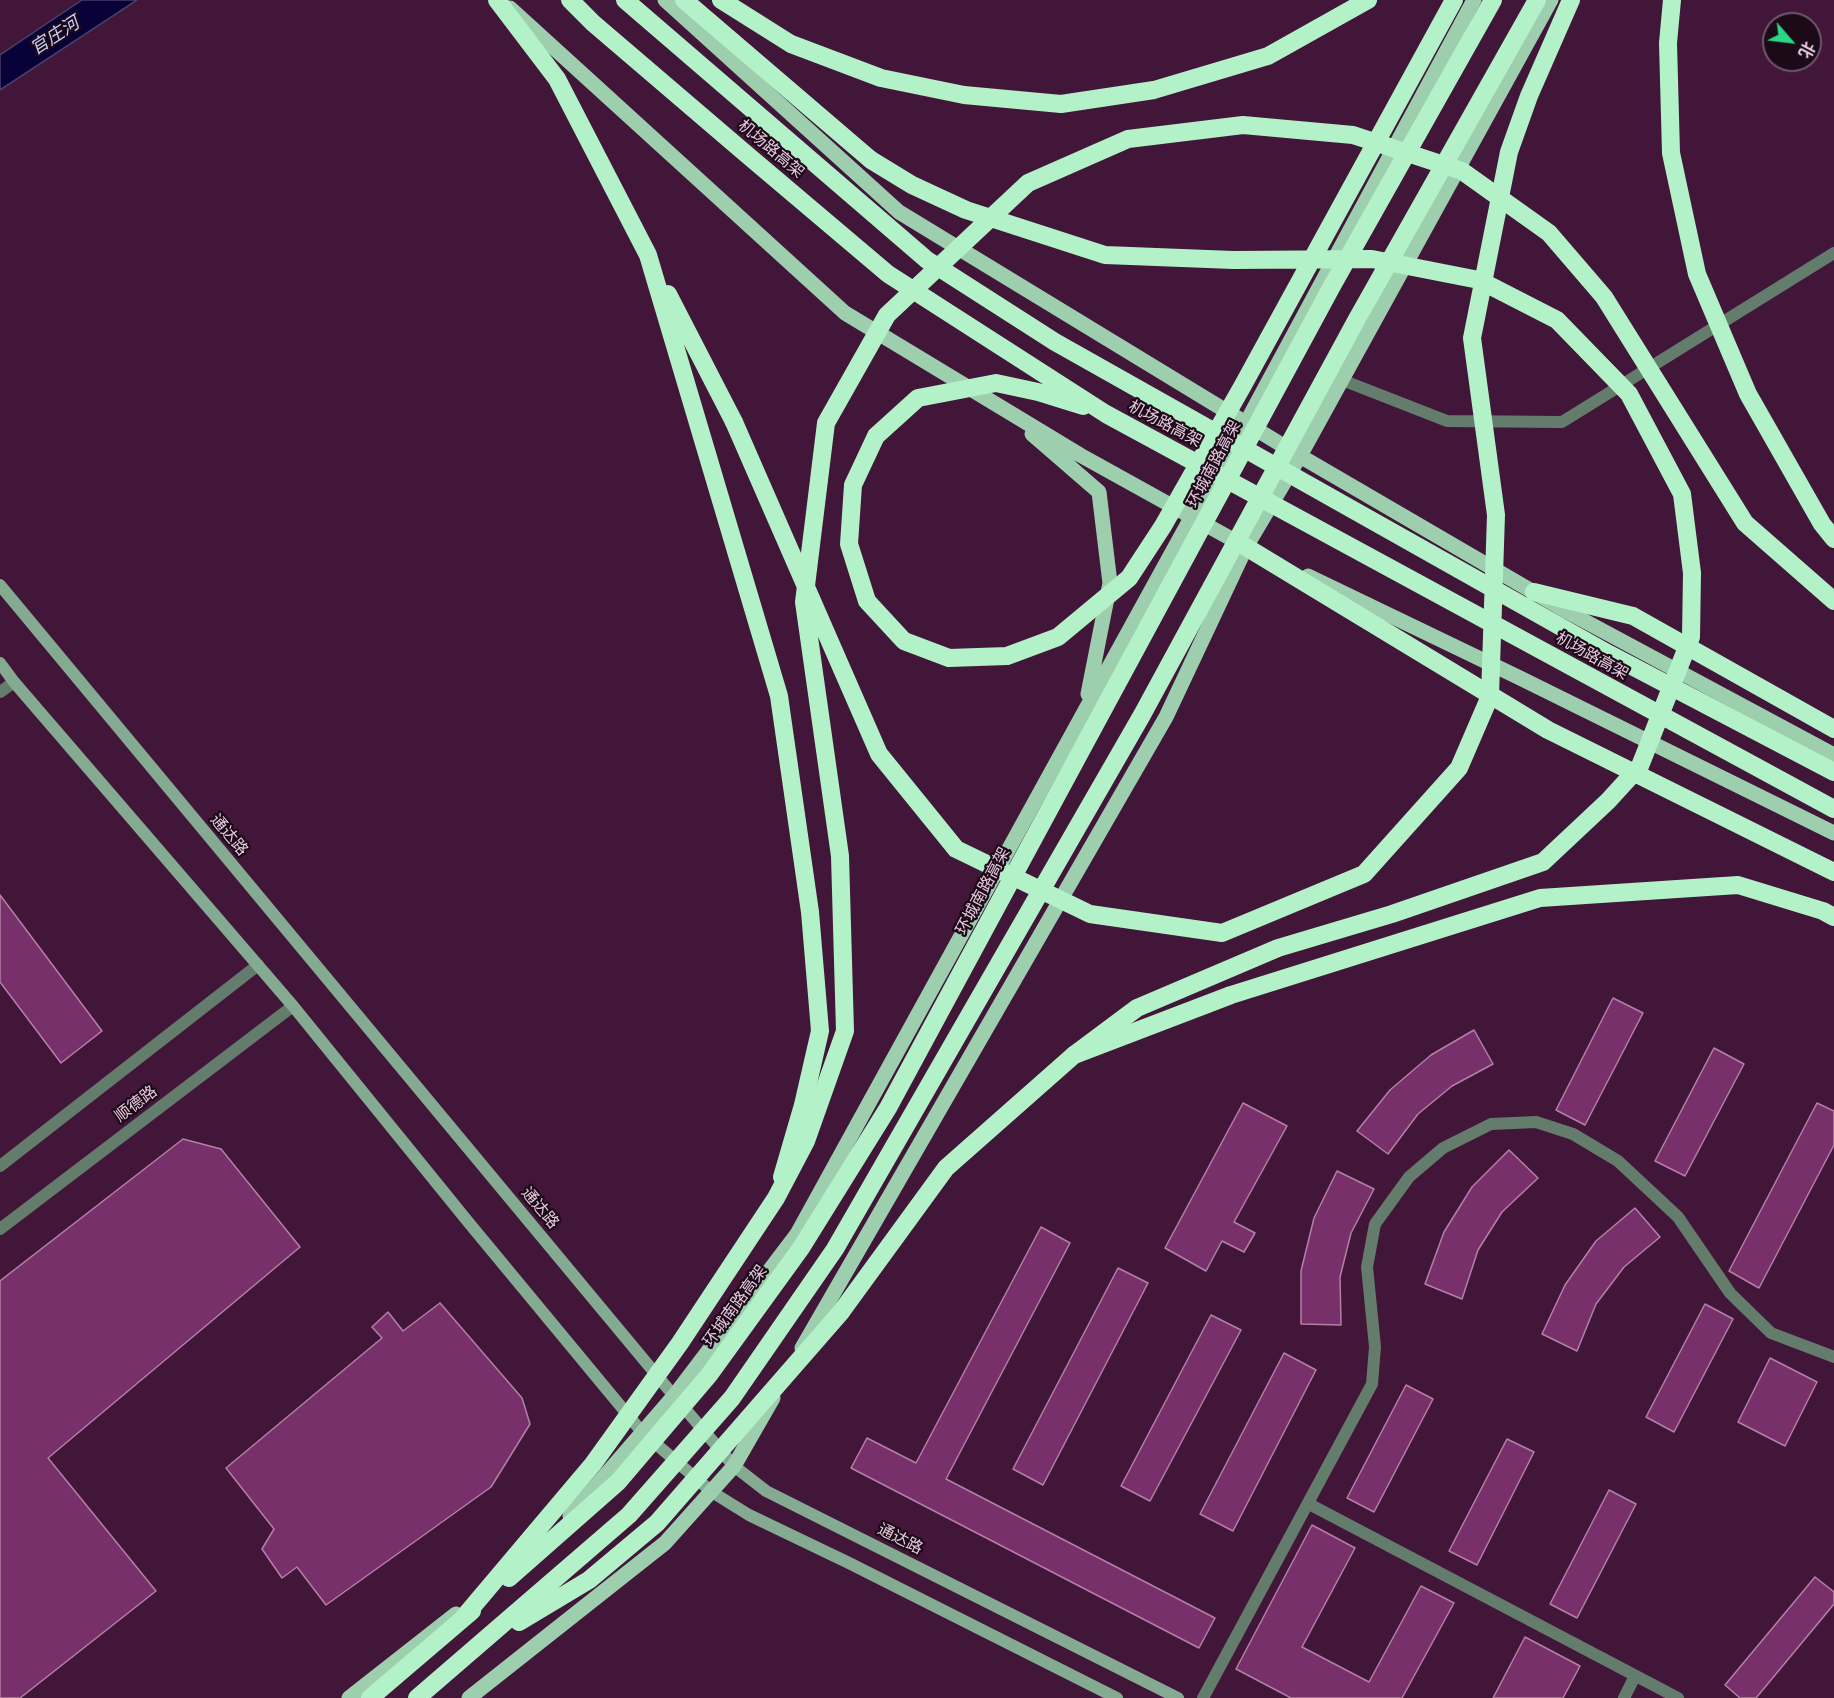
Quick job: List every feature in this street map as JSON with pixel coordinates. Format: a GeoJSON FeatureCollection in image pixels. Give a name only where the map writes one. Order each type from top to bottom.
{"type":"FeatureCollection","features":[{"type":"Feature","properties":{"kind":"highway"},"geometry":{"type":"LineString","coordinates":[[499,0],[557,79],[734,422],[879,754],[956,849],[1090,914],[1222,933],[1364,874],[1459,768],[1490,696],[1496,515],[1472,338],[1509,152],[1529,96],[1572,0]]}},
{"type":"Feature","properties":{"kind":"highway","name":"机场路高架"},"geometry":{"type":"LineString","coordinates":[[570,0],[736,146],[888,274],[1106,414],[1834,809]]}},
{"type":"Feature","properties":{"kind":"highway","name":"机场路高架"},"geometry":{"type":"LineString","coordinates":[[625,0],[927,260],[1055,342],[1609,654],[1834,772]]}},
{"type":"Feature","properties":{"kind":"highway"},"geometry":{"type":"LineString","coordinates":[[479,1647],[589,1580],[657,1523],[841,1312],[946,1168],[1074,1055],[1137,1008],[1278,948],[1392,914],[1543,862],[1608,801],[1640,766],[1691,637],[1692,573],[1682,494],[1629,394],[1557,320],[1479,280],[1372,259],[1233,260],[1105,255],[966,210],[912,185],[871,160],[684,0]]}},
{"type":"Feature","properties":{"kind":"highway"},"geometry":{"type":"LineString","coordinates":[[720,0],[791,44],[881,78],[964,95],[1060,104],[1154,90],[1268,56],[1368,0]]}},
{"type":"Feature","properties":{"kind":"highway"},"geometry":{"type":"LineString","coordinates":[[1106,414],[1038,392],[996,383],[918,398],[876,436],[853,485],[849,544],[867,601],[904,641],[949,658],[1007,656],[1058,637],[1129,578],[1163,526],[1242,387],[1454,0]]}},
{"type":"Feature","properties":{"kind":"highway","name":"环城南路高架"},"geometry":{"type":"LineString","coordinates":[[370,1698],[618,1482],[709,1375],[801,1248],[888,1108],[1332,286],[1493,0]]}},
{"type":"Feature","properties":{"kind":"highway"},"geometry":{"type":"LineString","coordinates":[[417,1698],[479,1647],[629,1515],[732,1398],[835,1249],[1142,715],[1357,319],[1537,0]]}},
{"type":"Feature","properties":{"kind":"highway"},"geometry":{"type":"LineString","coordinates":[[1672,0],[1668,43],[1671,153],[1697,274],[1748,394],[1822,524],[1834,539]]}},
{"type":"Feature","properties":{"kind":"highway"},"geometry":{"type":"LineString","coordinates":[[464,1618],[593,1464],[680,1343],[776,1198],[806,1141],[845,1031],[840,856],[804,602],[826,423],[887,315],[1028,183],[1128,139],[1243,125],[1353,135],[1462,171],[1549,233],[1604,297],[1744,523],[1834,601]]}},
{"type":"Feature","properties":{"kind":"highway"},"geometry":{"type":"LineString","coordinates":[[648,255],[779,696],[810,912],[820,1031],[803,1105],[776,1198]]}},
{"type":"Feature","properties":{"kind":"highway"},"geometry":{"type":"LineString","coordinates":[[1246,547],[1548,730],[1834,872]]}},
{"type":"Feature","properties":{"kind":"highway"},"geometry":{"type":"LineString","coordinates":[[1534,592],[1633,616],[1834,729]]}},
{"type":"Feature","properties":{"kind":"highway"},"geometry":{"type":"LineString","coordinates":[[1074,1055],[1231,994],[1540,898],[1738,885],[1823,911],[1834,917]]}},
{"type":"Feature","properties":{"kind":"main road"},"geometry":{"type":"LineString","coordinates":[[499,0],[845,313],[1080,455],[1246,547],[1520,678],[1834,833]]}},
{"type":"Feature","properties":{"kind":"main road"},"geometry":{"type":"LineString","coordinates":[[665,0],[899,212],[1300,456],[1534,592],[1834,755]]}},
{"type":"Feature","properties":{"kind":"main road"},"geometry":{"type":"LineString","coordinates":[[349,1698],[546,1544],[674,1396],[797,1234],[1191,516],[1246,423],[1474,0]]}},
{"type":"Feature","properties":{"kind":"main road"},"geometry":{"type":"LineString","coordinates":[[469,1698],[665,1543],[734,1466],[1166,717],[1246,547],[1300,456],[1551,0]]}},
{"type":"Feature","properties":{"kind":"main road"},"geometry":{"type":"LineString","coordinates":[[997,405],[1099,492],[1110,583],[1085,710]]}},
{"type":"Feature","properties":{"kind":"street"},"geometry":{"type":"LineString","coordinates":[[1342,380],[1448,421],[1562,422],[1834,253]]}},
{"type":"Feature","properties":{"kind":"street","name":"通达路"},"geometry":{"type":"LineString","coordinates":[[0,585],[734,1466],[766,1491],[1178,1698]]}},
{"type":"Feature","properties":{"kind":"street"},"geometry":{"type":"LineString","coordinates":[[0,663],[293,1006],[642,1432],[712,1492],[749,1515],[1117,1698]]}},
{"type":"Feature","properties":{"kind":"street"},"geometry":{"type":"LineString","coordinates":[[0,692],[14,682]]}},
{"type":"Feature","properties":{"kind":"street","name":"顺德路"},"geometry":{"type":"LineString","coordinates":[[0,1166],[258,965]]}},
{"type":"Feature","properties":{"kind":"street","name":"顺德路"},"geometry":{"type":"LineString","coordinates":[[0,1229],[293,1006]]}},
{"type":"Feature","properties":{"kind":"street"},"geometry":{"type":"LineString","coordinates":[[1203,1698],[1372,1384],[1375,1347],[1367,1268],[1375,1224],[1409,1177],[1443,1148],[1491,1124],[1536,1122],[1573,1134],[1618,1161],[1678,1217],[1730,1293],[1771,1333],[1834,1357]]}},
{"type":"Feature","properties":{"kind":"street"},"geometry":{"type":"LineString","coordinates":[[1309,1504],[1678,1698]]}},
{"type":"Feature","properties":{"kind":"street"},"geometry":{"type":"LineString","coordinates":[[1624,1698],[1635,1676]]}},
{"type":"Feature","properties":{"kind":"water","name":"官庄河"},"geometry":{"type":"Polygon","coordinates":[[[82,0],[137,0],[0,90],[0,55],[82,0]]]}},
{"type":"Feature","properties":{"kind":"building"},"geometry":{"type":"Polygon","coordinates":[[[0,895],[102,1031],[61,1063],[0,982],[0,895]]]}},
{"type":"Feature","properties":{"kind":"building"},"geometry":{"type":"Polygon","coordinates":[[[1613,998],[1643,1013],[1585,1125],[1556,1110],[1613,998]]]}},
{"type":"Feature","properties":{"kind":"building"},"geometry":{"type":"Polygon","coordinates":[[[1474,1030],[1493,1064],[1452,1086],[1418,1114],[1388,1154],[1357,1131],[1390,1090],[1431,1055],[1474,1030]]]}},
{"type":"Feature","properties":{"kind":"building"},"geometry":{"type":"Polygon","coordinates":[[[1714,1048],[1744,1064],[1685,1176],[1655,1161],[1714,1048]]]}},
{"type":"Feature","properties":{"kind":"building"},"geometry":{"type":"Polygon","coordinates":[[[1243,1103],[1287,1126],[1234,1222],[1255,1233],[1244,1252],[1222,1241],[1206,1271],[1165,1248],[1243,1103]]]}},
{"type":"Feature","properties":{"kind":"building"},"geometry":{"type":"Polygon","coordinates":[[[1817,1103],[1834,1111],[1834,1145],[1759,1288],[1729,1271],[1817,1103]]]}},
{"type":"Feature","properties":{"kind":"building"},"geometry":{"type":"Polygon","coordinates":[[[183,1139],[221,1149],[300,1247],[48,1458],[156,1591],[20,1698],[0,1698],[0,1281],[183,1139]]]}},
{"type":"Feature","properties":{"kind":"building"},"geometry":{"type":"Polygon","coordinates":[[[1509,1150],[1538,1178],[1502,1212],[1478,1250],[1462,1299],[1425,1284],[1444,1232],[1472,1187],[1509,1150]]]}},
{"type":"Feature","properties":{"kind":"building"},"geometry":{"type":"Polygon","coordinates":[[[1337,1171],[1374,1189],[1351,1233],[1340,1277],[1341,1325],[1301,1324],[1301,1271],[1314,1218],[1337,1171]]]}},
{"type":"Feature","properties":{"kind":"building"},"geometry":{"type":"Polygon","coordinates":[[[1635,1208],[1660,1237],[1624,1267],[1596,1304],[1577,1351],[1542,1334],[1565,1285],[1596,1241],[1635,1208]]]}},
{"type":"Feature","properties":{"kind":"building"},"geometry":{"type":"Polygon","coordinates":[[[1041,1227],[1070,1243],[946,1479],[1215,1618],[1199,1648],[851,1468],[867,1438],[916,1463],[1041,1227]]]}},
{"type":"Feature","properties":{"kind":"building"},"geometry":{"type":"Polygon","coordinates":[[[1118,1268],[1148,1283],[1043,1485],[1013,1469],[1118,1268]]]}},
{"type":"Feature","properties":{"kind":"building"},"geometry":{"type":"Polygon","coordinates":[[[440,1303],[522,1398],[530,1424],[491,1487],[326,1605],[297,1567],[282,1578],[262,1549],[274,1529],[226,1468],[382,1338],[372,1327],[388,1312],[403,1331],[440,1303]]]}},
{"type":"Feature","properties":{"kind":"building"},"geometry":{"type":"Polygon","coordinates":[[[1705,1304],[1733,1319],[1674,1432],[1646,1417],[1705,1304]]]}},
{"type":"Feature","properties":{"kind":"building"},"geometry":{"type":"Polygon","coordinates":[[[1211,1315],[1241,1330],[1150,1501],[1121,1486],[1211,1315]]]}},
{"type":"Feature","properties":{"kind":"building"},"geometry":{"type":"Polygon","coordinates":[[[1284,1353],[1316,1370],[1233,1531],[1200,1514],[1284,1353]]]}},
{"type":"Feature","properties":{"kind":"building"},"geometry":{"type":"Polygon","coordinates":[[[1770,1358],[1817,1382],[1785,1446],[1738,1422],[1770,1358]]]}},
{"type":"Feature","properties":{"kind":"building"},"geometry":{"type":"Polygon","coordinates":[[[1406,1385],[1433,1399],[1374,1512],[1347,1498],[1406,1385]]]}},
{"type":"Feature","properties":{"kind":"building"},"geometry":{"type":"Polygon","coordinates":[[[1507,1439],[1534,1452],[1477,1565],[1449,1551],[1507,1439]]]}},
{"type":"Feature","properties":{"kind":"building"},"geometry":{"type":"Polygon","coordinates":[[[1609,1490],[1636,1504],[1577,1618],[1550,1604],[1609,1490]]]}},
{"type":"Feature","properties":{"kind":"building"},"geometry":{"type":"Polygon","coordinates":[[[1312,1525],[1355,1548],[1302,1647],[1369,1682],[1421,1586],[1454,1603],[1402,1698],[1291,1698],[1236,1669],[1312,1525]]]}},
{"type":"Feature","properties":{"kind":"building"},"geometry":{"type":"Polygon","coordinates":[[[1815,1577],[1834,1592],[1834,1604],[1756,1698],[1740,1698],[1725,1685],[1815,1577]]]}},
{"type":"Feature","properties":{"kind":"building"},"geometry":{"type":"Polygon","coordinates":[[[1525,1637],[1580,1666],[1563,1698],[1493,1698],[1525,1637]]]}}]}
